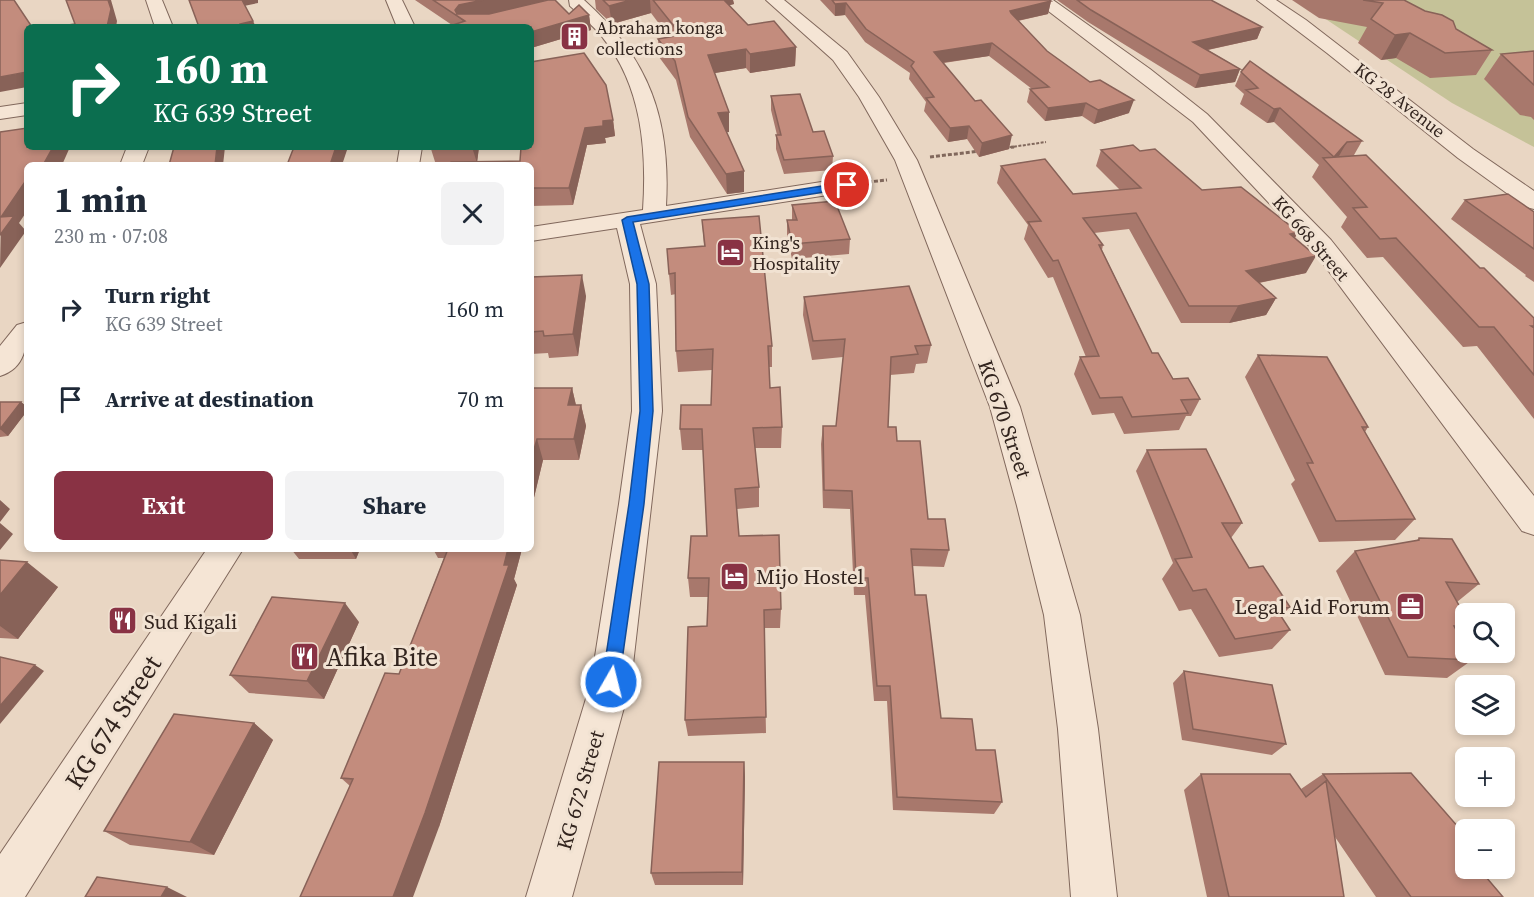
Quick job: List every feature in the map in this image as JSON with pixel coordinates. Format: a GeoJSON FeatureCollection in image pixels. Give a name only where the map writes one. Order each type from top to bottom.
{"type":"FeatureCollection","features":[{"type":"Feature","properties":{"kind":"street"},"geometry":{"type":"LineString","coordinates":[[154,0],[163,24]]}},
{"type":"Feature","properties":{"kind":"street"},"geometry":{"type":"LineString","coordinates":[[394,0],[405,24]]}},
{"type":"Feature","properties":{"kind":"street","name":"KG 670 Street"},"geometry":{"type":"LineString","coordinates":[[774,0],[840,56],[870,97],[909,168],[1005,407],[1034,506],[1062,615],[1078,729],[1094,897]]}},
{"type":"Feature","properties":{"kind":"street","name":"KG 668 Street"},"geometry":{"type":"LineString","coordinates":[[1042,0],[1143,73],[1200,118],[1322,245],[1534,521]]}},
{"type":"Feature","properties":{"kind":"street","name":"KG 28 Avenue"},"geometry":{"type":"LineString","coordinates":[[1265,0],[1379,84],[1503,181],[1534,202]]}},
{"type":"Feature","properties":{"kind":"street","name":"KG 672 Street"},"geometry":{"type":"LineString","coordinates":[[549,897],[611,682],[647,411],[640,218],[657,182],[655,149],[645,98],[613,38],[574,2]]}},
{"type":"Feature","properties":{"kind":"street"},"geometry":{"type":"LineString","coordinates":[[0,114],[24,110]]}},
{"type":"Feature","properties":{"kind":"street"},"geometry":{"type":"LineString","coordinates":[[534,234],[847,185]]}},
{"type":"Feature","properties":{"kind":"street"},"geometry":{"type":"LineString","coordinates":[[0,366],[24,335]]}},
{"type":"Feature","properties":{"kind":"street","name":"KG 674 Street"},"geometry":{"type":"LineString","coordinates":[[0,894],[224,552]]}},
{"type":"Feature","properties":{"kind":"path"},"geometry":{"type":"LineString","coordinates":[[1001,148],[1046,142]]}},
{"type":"Feature","properties":{"kind":"path"},"geometry":{"type":"LineString","coordinates":[[847,185],[990,150]]}},
{"type":"Feature","properties":{"kind":"shaded area"},"geometry":{"type":"Polygon","coordinates":[[[1297,0],[1534,0],[1534,147],[1452,103],[1297,0]]]}},
{"type":"Feature","properties":{"kind":"building"},"geometry":{"type":"Polygon","coordinates":[[[0,0],[14,0],[30,24],[24,24],[24,73],[0,77],[0,0]]]}},
{"type":"Feature","properties":{"kind":"building"},"geometry":{"type":"Polygon","coordinates":[[[66,0],[108,0],[111,9],[108,24],[75,24],[66,0]]]}},
{"type":"Feature","properties":{"kind":"building"},"geometry":{"type":"Polygon","coordinates":[[[189,0],[242,0],[253,21],[240,24],[198,24],[189,0]]]}},
{"type":"Feature","properties":{"kind":"building"},"geometry":{"type":"Polygon","coordinates":[[[433,0],[483,0],[459,5],[455,10],[457,14],[489,14],[555,0],[569,14],[579,5],[589,15],[534,31],[534,24],[456,24],[465,21],[433,0]]]}},
{"type":"Feature","properties":{"kind":"building"},"geometry":{"type":"Polygon","coordinates":[[[603,0],[631,0],[609,6],[603,0]]]}},
{"type":"Feature","properties":{"kind":"building"},"geometry":{"type":"Polygon","coordinates":[[[653,0],[724,0],[748,25],[774,21],[796,47],[750,54],[746,49],[708,55],[729,112],[718,113],[744,171],[726,174],[688,117],[675,61],[658,39],[681,35],[653,0]]]}},
{"type":"Feature","properties":{"kind":"building"},"geometry":{"type":"Polygon","coordinates":[[[832,0],[1049,0],[1051,1],[1010,11],[1047,51],[1090,82],[1100,80],[1134,100],[1098,110],[1086,103],[1048,108],[1030,89],[1049,87],[992,43],[934,52],[975,101],[981,100],[1012,135],[982,143],[969,126],[950,128],[926,98],[934,97],[911,66],[914,62],[866,29],[846,3],[835,4],[832,0]]]}},
{"type":"Feature","properties":{"kind":"building"},"geometry":{"type":"Polygon","coordinates":[[[1077,0],[1211,0],[1262,27],[1193,42],[1240,69],[1200,75],[1077,0]]]}},
{"type":"Feature","properties":{"kind":"building"},"geometry":{"type":"Polygon","coordinates":[[[1363,0],[1404,0],[1425,11],[1442,15],[1453,21],[1456,29],[1492,50],[1445,53],[1410,33],[1395,35],[1371,19],[1383,3],[1363,0]]]}},
{"type":"Feature","properties":{"kind":"building"},"geometry":{"type":"Polygon","coordinates":[[[1534,51],[1534,85],[1501,54],[1534,51]]]}},
{"type":"Feature","properties":{"kind":"building"},"geometry":{"type":"Polygon","coordinates":[[[584,53],[606,85],[613,120],[603,121],[603,126],[585,128],[569,188],[534,188],[534,162],[451,162],[520,161],[521,150],[534,150],[534,61],[584,53]]]}},
{"type":"Feature","properties":{"kind":"building"},"geometry":{"type":"Polygon","coordinates":[[[1250,61],[1362,141],[1347,142],[1334,157],[1280,108],[1274,109],[1246,90],[1258,88],[1241,72],[1250,61]]]}},
{"type":"Feature","properties":{"kind":"building"},"geometry":{"type":"Polygon","coordinates":[[[800,94],[813,132],[824,131],[833,156],[784,160],[776,135],[781,135],[771,96],[800,94]]]}},
{"type":"Feature","properties":{"kind":"building"},"geometry":{"type":"Polygon","coordinates":[[[24,128],[24,150],[51,150],[45,162],[24,162],[24,183],[1,217],[14,216],[0,235],[0,132],[24,128]]]}},
{"type":"Feature","properties":{"kind":"building"},"geometry":{"type":"Polygon","coordinates":[[[1133,145],[1140,151],[1155,149],[1202,190],[1241,187],[1298,232],[1290,234],[1316,256],[1246,271],[1276,298],[1238,306],[1189,306],[1136,213],[1083,218],[1103,245],[1099,245],[1152,353],[1158,353],[1173,379],[1188,378],[1200,399],[1181,400],[1188,413],[1132,417],[1122,397],[1100,398],[1080,357],[1099,356],[1058,260],[1053,261],[1028,222],[1041,221],[1001,166],[1045,159],[1073,194],[1141,188],[1101,150],[1133,145]]]}},
{"type":"Feature","properties":{"kind":"building"},"geometry":{"type":"Polygon","coordinates":[[[173,150],[217,150],[215,162],[170,162],[173,150]]]}},
{"type":"Feature","properties":{"kind":"building"},"geometry":{"type":"Polygon","coordinates":[[[293,150],[335,150],[331,162],[288,162],[293,150]]]}},
{"type":"Feature","properties":{"kind":"building"},"geometry":{"type":"Polygon","coordinates":[[[1366,155],[1534,318],[1534,326],[1531,326],[1534,328],[1534,375],[1494,327],[1479,327],[1396,238],[1380,239],[1353,208],[1367,207],[1323,158],[1366,155]]]}},
{"type":"Feature","properties":{"kind":"building"},"geometry":{"type":"Polygon","coordinates":[[[1508,194],[1534,212],[1534,249],[1465,200],[1508,194]]]}},
{"type":"Feature","properties":{"kind":"building"},"geometry":{"type":"Polygon","coordinates":[[[835,201],[850,239],[792,244],[787,220],[797,220],[792,205],[835,201]]]}},
{"type":"Feature","properties":{"kind":"building"},"geometry":{"type":"Polygon","coordinates":[[[759,216],[772,346],[768,346],[770,388],[780,387],[782,427],[753,428],[759,487],[735,489],[739,536],[779,535],[781,609],[764,610],[766,717],[685,720],[688,627],[707,626],[709,578],[688,578],[691,536],[707,536],[702,429],[680,429],[681,405],[711,405],[713,349],[676,351],[675,273],[669,274],[667,249],[705,246],[702,220],[759,216]]]}},
{"type":"Feature","properties":{"kind":"building"},"geometry":{"type":"Polygon","coordinates":[[[582,275],[573,334],[544,336],[543,331],[534,332],[534,277],[582,275]]]}},
{"type":"Feature","properties":{"kind":"building"},"geometry":{"type":"Polygon","coordinates":[[[909,286],[931,345],[915,346],[918,354],[891,357],[888,427],[896,427],[897,441],[920,441],[928,519],[945,519],[949,550],[911,549],[915,595],[926,595],[941,718],[972,719],[976,750],[995,750],[1002,802],[897,797],[890,686],[877,686],[868,578],[856,578],[852,491],[824,490],[823,426],[836,426],[845,339],[813,341],[804,297],[909,286]]]}},
{"type":"Feature","properties":{"kind":"building"},"geometry":{"type":"Polygon","coordinates":[[[1258,355],[1327,357],[1368,427],[1362,427],[1415,519],[1336,521],[1307,463],[1313,463],[1258,355]]]}},
{"type":"Feature","properties":{"kind":"building"},"geometry":{"type":"Polygon","coordinates":[[[534,388],[572,388],[568,405],[581,405],[574,439],[537,439],[534,450],[534,388]]]}},
{"type":"Feature","properties":{"kind":"building"},"geometry":{"type":"Polygon","coordinates":[[[0,402],[21,402],[0,429],[0,402]]]}},
{"type":"Feature","properties":{"kind":"building"},"geometry":{"type":"Polygon","coordinates":[[[1206,449],[1242,523],[1222,523],[1249,568],[1263,566],[1290,607],[1277,610],[1290,630],[1235,639],[1206,589],[1193,591],[1175,559],[1192,557],[1147,450],[1206,449]]]}},
{"type":"Feature","properties":{"kind":"building"},"geometry":{"type":"Polygon","coordinates":[[[1419,538],[1452,539],[1479,584],[1446,582],[1458,603],[1455,603],[1455,659],[1408,657],[1355,551],[1419,540],[1419,538]]]}},
{"type":"Feature","properties":{"kind":"building"},"geometry":{"type":"Polygon","coordinates":[[[447,552],[507,552],[504,565],[509,565],[425,813],[393,897],[300,897],[353,779],[341,778],[385,673],[399,674],[447,552]]]}},
{"type":"Feature","properties":{"kind":"building"},"geometry":{"type":"Polygon","coordinates":[[[0,560],[27,562],[0,595],[0,560]]]}},
{"type":"Feature","properties":{"kind":"building"},"geometry":{"type":"Polygon","coordinates":[[[272,597],[345,603],[307,681],[230,675],[272,597]]]}},
{"type":"Feature","properties":{"kind":"building"},"geometry":{"type":"Polygon","coordinates":[[[0,657],[35,665],[0,706],[0,657]]]}},
{"type":"Feature","properties":{"kind":"building"},"geometry":{"type":"Polygon","coordinates":[[[1184,671],[1272,685],[1286,744],[1193,729],[1184,671]]]}},
{"type":"Feature","properties":{"kind":"building"},"geometry":{"type":"Polygon","coordinates":[[[174,714],[254,723],[190,842],[104,831],[174,714]]]}},
{"type":"Feature","properties":{"kind":"building"},"geometry":{"type":"Polygon","coordinates":[[[659,762],[744,762],[742,872],[651,873],[659,762]]]}},
{"type":"Feature","properties":{"kind":"building"},"geometry":{"type":"Polygon","coordinates":[[[1411,773],[1455,823],[1455,879],[1488,879],[1503,897],[1411,897],[1323,774],[1411,773]]]}},
{"type":"Feature","properties":{"kind":"building"},"geometry":{"type":"Polygon","coordinates":[[[1201,774],[1290,774],[1306,797],[1326,781],[1344,897],[1229,897],[1201,774]]]}},
{"type":"Feature","properties":{"kind":"building"},"geometry":{"type":"Polygon","coordinates":[[[97,877],[167,887],[161,897],[85,897],[97,877]]]}},
{"type":"Feature","properties":{"kind":"place","name":"Abraham konga collections"},"geometry":{"type":"Point","coordinates":[575,37]}},
{"type":"Feature","properties":{"kind":"place","name":"King's Hospitality"},"geometry":{"type":"Point","coordinates":[731,252]}},
{"type":"Feature","properties":{"kind":"place","name":"Mijo Hostel"},"geometry":{"type":"Point","coordinates":[735,576]}},
{"type":"Feature","properties":{"kind":"place","name":"Legal Aid Forum"},"geometry":{"type":"Point","coordinates":[1411,606]}},
{"type":"Feature","properties":{"kind":"place","name":"Sud Kigali"},"geometry":{"type":"Point","coordinates":[123,621]}},
{"type":"Feature","properties":{"kind":"place","name":"Afika Bite"},"geometry":{"type":"Point","coordinates":[305,657]}},
{"type":"Feature","properties":{"kind":"route"},"geometry":{"type":"LineString","coordinates":[[611,682],[647,411],[643,284],[627,220],[847,185]]}}]}
